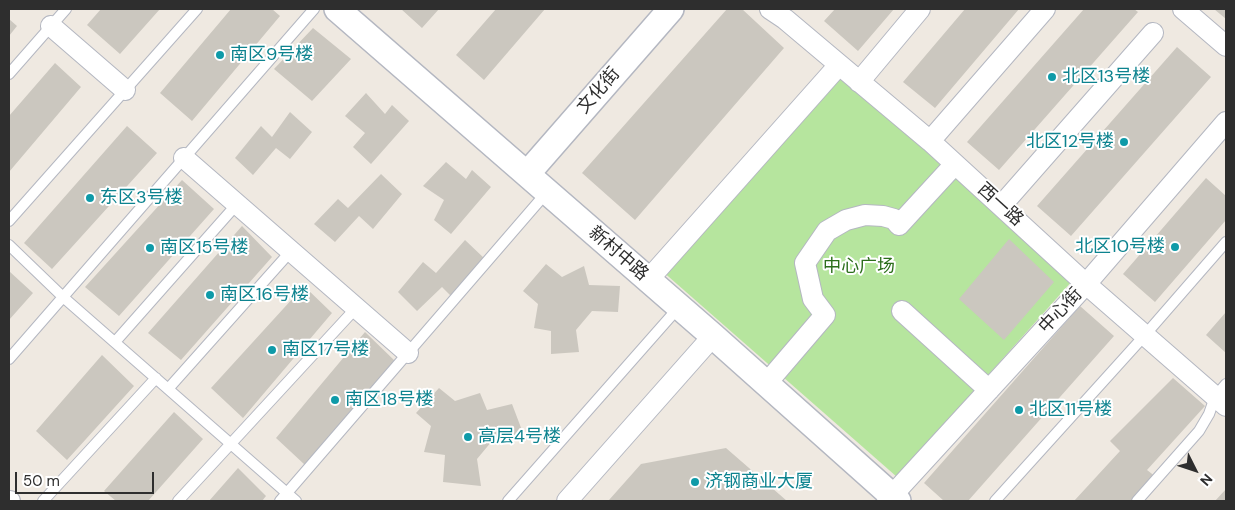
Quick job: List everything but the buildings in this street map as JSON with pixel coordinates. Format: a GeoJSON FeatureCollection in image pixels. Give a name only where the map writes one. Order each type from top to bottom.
{"type":"FeatureCollection","features":[{"type":"Feature","properties":{"kind":"street","name":"新村中路"},"geometry":{"type":"LineString","coordinates":[[337,9],[713,336],[892,499]]}},
{"type":"Feature","properties":{"kind":"street","name":"文化街"},"geometry":{"type":"LineString","coordinates":[[526,174],[671,9]]}},
{"type":"Feature","properties":{"kind":"street"},"geometry":{"type":"LineString","coordinates":[[859,82],[920,9]]}},
{"type":"Feature","properties":{"kind":"street"},"geometry":{"type":"LineString","coordinates":[[930,141],[1045,9]]}},
{"type":"Feature","properties":{"kind":"street"},"geometry":{"type":"LineString","coordinates":[[1183,9],[1226,46]]}},
{"type":"Feature","properties":{"kind":"street","name":"西一路"},"geometry":{"type":"LineString","coordinates":[[783,12],[839,65],[930,141],[1086,284],[1145,335],[1223,396]]}},
{"type":"Feature","properties":{"kind":"street"},"geometry":{"type":"LineString","coordinates":[[51,26],[125,90]]}},
{"type":"Feature","properties":{"kind":"street"},"geometry":{"type":"LineString","coordinates":[[1001,206],[1153,32]]}},
{"type":"Feature","properties":{"kind":"street"},"geometry":{"type":"LineString","coordinates":[[648,280],[839,65]]}},
{"type":"Feature","properties":{"kind":"street","name":"中心街"},"geometry":{"type":"LineString","coordinates":[[892,499],[1086,284],[1226,122]]}},
{"type":"Feature","properties":{"kind":"street"},"geometry":{"type":"LineString","coordinates":[[184,158],[408,353]]}},
{"type":"Feature","properties":{"kind":"street"},"geometry":{"type":"LineString","coordinates":[[766,384],[825,315],[813,299],[805,263],[827,231],[846,220],[865,215],[894,219],[899,225],[955,164]]}},
{"type":"Feature","properties":{"kind":"street"},"geometry":{"type":"LineString","coordinates":[[902,310],[989,390]]}},
{"type":"Feature","properties":{"kind":"street"},"geometry":{"type":"LineString","coordinates":[[567,501],[713,336]]}},
{"type":"Feature","properties":{"kind":"lane"},"geometry":{"type":"LineString","coordinates":[[9,74],[66,9]]}},
{"type":"Feature","properties":{"kind":"lane"},"geometry":{"type":"LineString","coordinates":[[9,222],[197,9]]}},
{"type":"Feature","properties":{"kind":"lane"},"geometry":{"type":"LineString","coordinates":[[9,359],[314,9]]}},
{"type":"Feature","properties":{"kind":"lane"},"geometry":{"type":"LineString","coordinates":[[284,497],[547,192]]}},
{"type":"Feature","properties":{"kind":"lane"},"geometry":{"type":"LineString","coordinates":[[115,342],[237,204]]}},
{"type":"Feature","properties":{"kind":"lane"},"geometry":{"type":"LineString","coordinates":[[995,501],[1226,242]]}},
{"type":"Feature","properties":{"kind":"lane"},"geometry":{"type":"LineString","coordinates":[[9,245],[63,297],[231,444],[284,497],[296,501]]}},
{"type":"Feature","properties":{"kind":"lane"},"geometry":{"type":"LineString","coordinates":[[168,389],[290,251]]}},
{"type":"Feature","properties":{"kind":"lane"},"geometry":{"type":"LineString","coordinates":[[508,501],[679,307]]}},
{"type":"Feature","properties":{"kind":"lane"},"geometry":{"type":"LineString","coordinates":[[178,501],[356,308]]}},
{"type":"Feature","properties":{"kind":"lane"},"geometry":{"type":"LineString","coordinates":[[44,501],[156,378]]}},
{"type":"Feature","properties":{"kind":"lane"},"geometry":{"type":"LineString","coordinates":[[1137,501],[1199,431],[1208,414],[1223,396]]}},
{"type":"Feature","properties":{"kind":"green space","name":"中心广场"},"geometry":{"type":"Polygon","coordinates":[[[837,69],[1073,280],[897,477],[661,270],[837,69]]]}},
{"type":"Feature","properties":{"kind":"place","name":"南区9号楼"},"geometry":{"type":"Point","coordinates":[220,55]}},
{"type":"Feature","properties":{"kind":"place","name":"北区13号楼"},"geometry":{"type":"Point","coordinates":[1052,77]}},
{"type":"Feature","properties":{"kind":"place","name":"北区12号楼"},"geometry":{"type":"Point","coordinates":[1124,142]}},
{"type":"Feature","properties":{"kind":"place","name":"东区3号楼"},"geometry":{"type":"Point","coordinates":[90,198]}},
{"type":"Feature","properties":{"kind":"place","name":"北区10号楼"},"geometry":{"type":"Point","coordinates":[1175,247]}},
{"type":"Feature","properties":{"kind":"place","name":"南区15号楼"},"geometry":{"type":"Point","coordinates":[150,248]}},
{"type":"Feature","properties":{"kind":"place","name":"南区16号楼"},"geometry":{"type":"Point","coordinates":[210,295]}},
{"type":"Feature","properties":{"kind":"place","name":"南区17号楼"},"geometry":{"type":"Point","coordinates":[272,350]}},
{"type":"Feature","properties":{"kind":"place","name":"南区18号楼"},"geometry":{"type":"Point","coordinates":[335,400]}},
{"type":"Feature","properties":{"kind":"place","name":"北区11号楼"},"geometry":{"type":"Point","coordinates":[1019,410]}},
{"type":"Feature","properties":{"kind":"place","name":"高层4号楼"},"geometry":{"type":"Point","coordinates":[468,437]}},
{"type":"Feature","properties":{"kind":"place","name":"济钢商业大厦"},"geometry":{"type":"Point","coordinates":[695,482]}}]}
